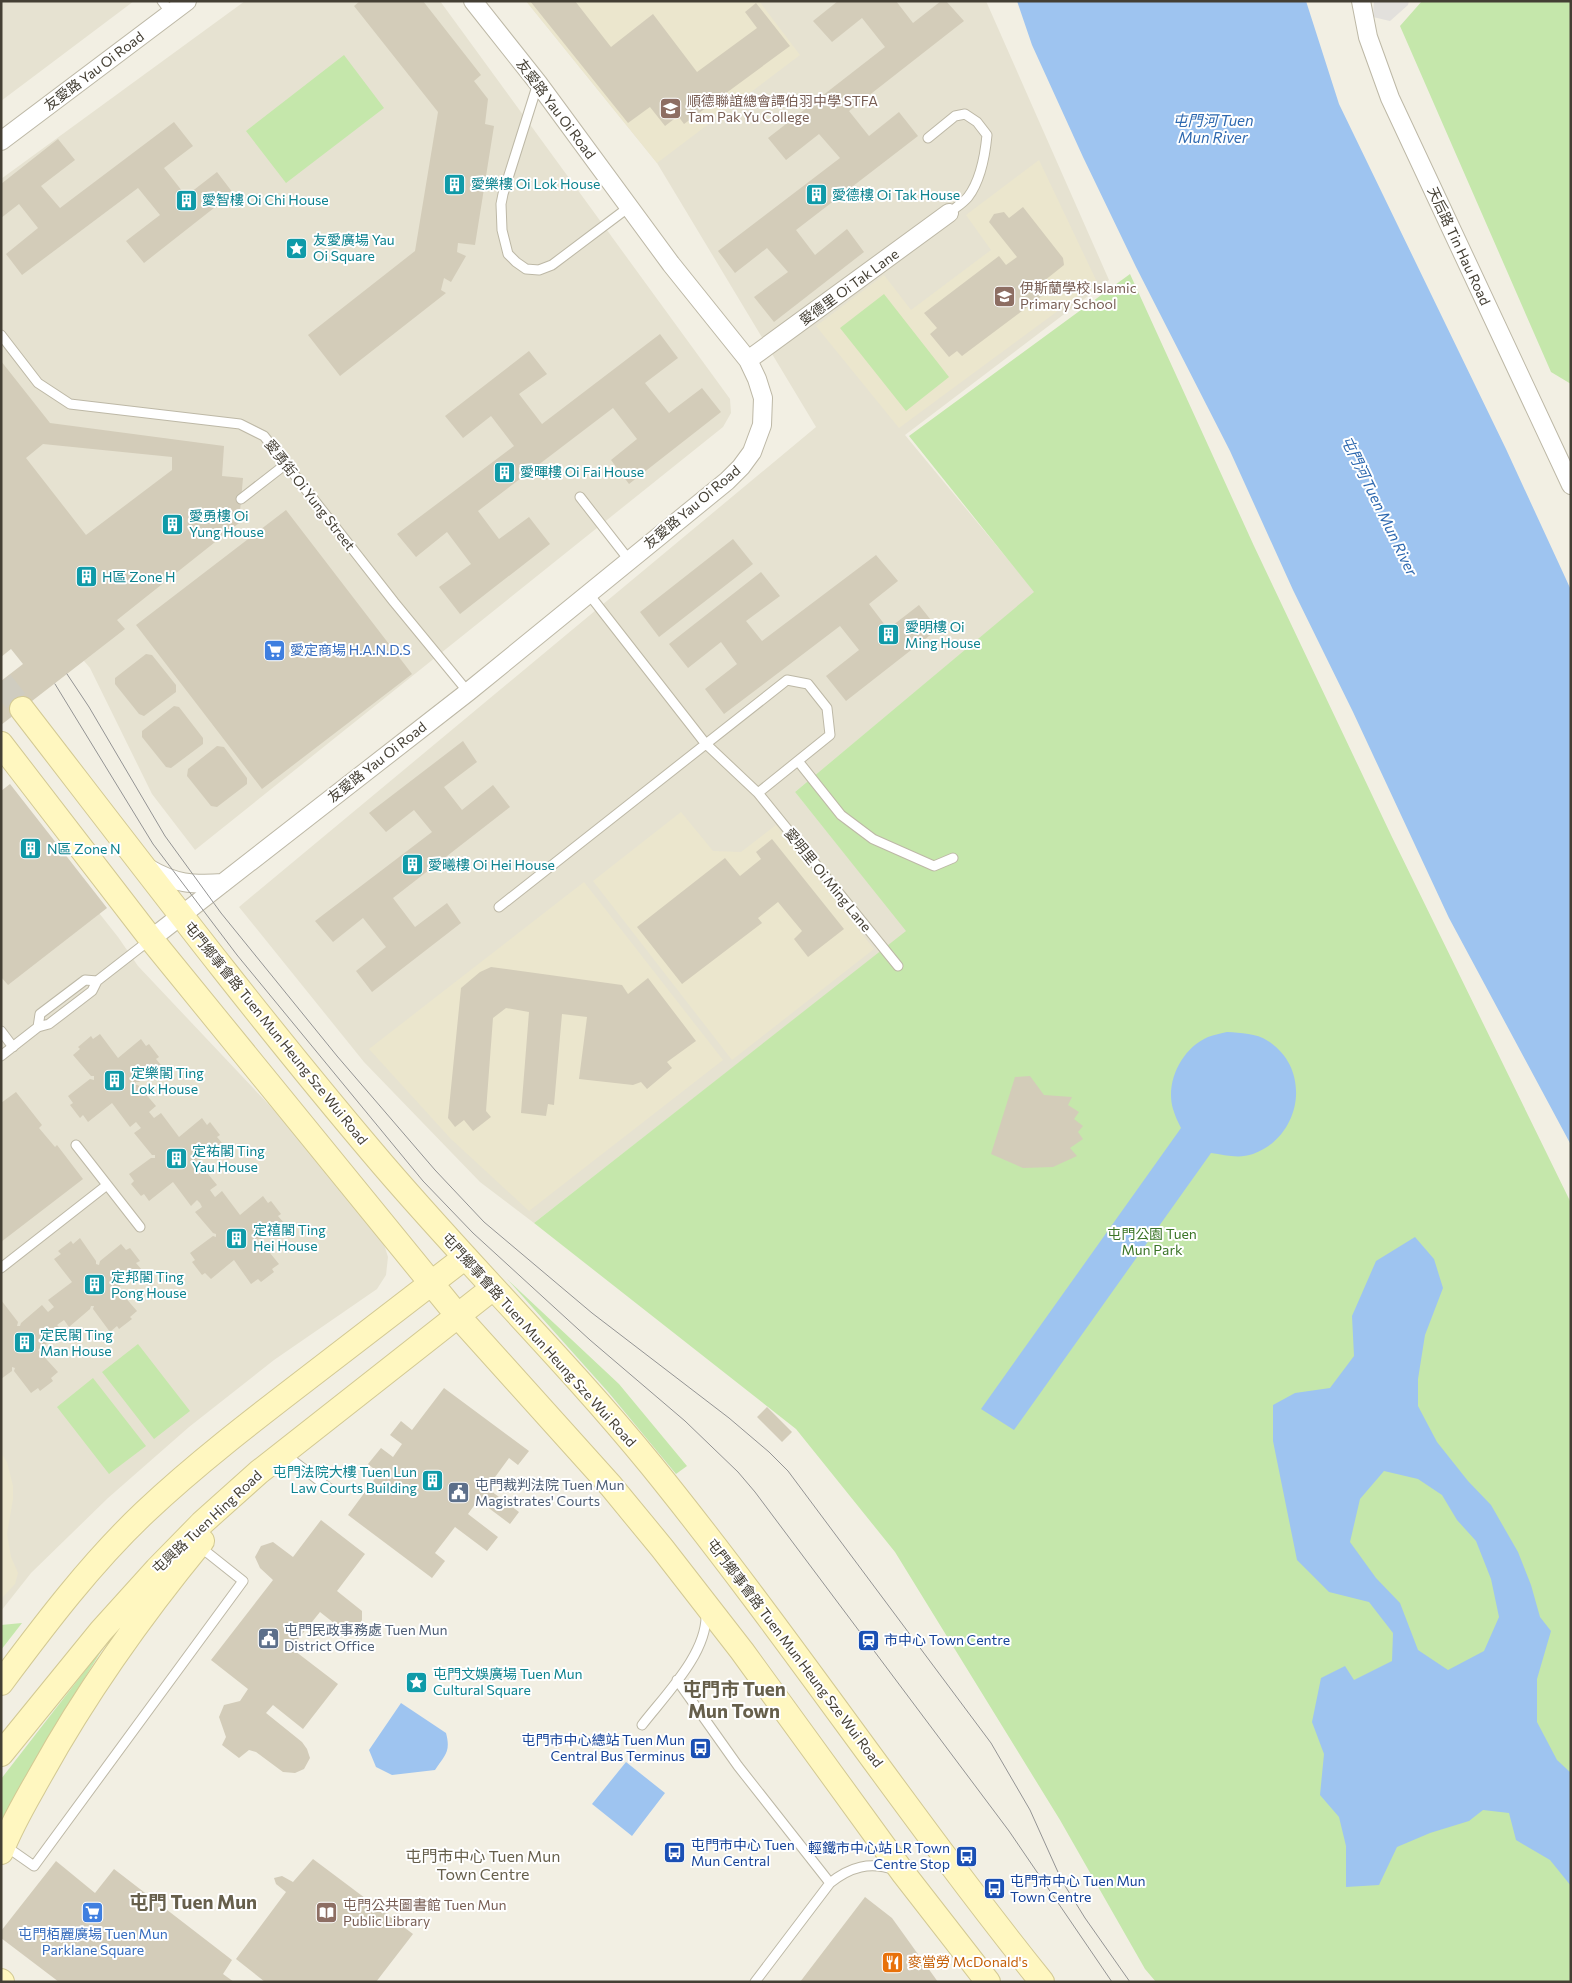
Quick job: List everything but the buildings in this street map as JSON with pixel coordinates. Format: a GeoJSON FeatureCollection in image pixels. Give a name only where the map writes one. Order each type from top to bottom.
{"type":"FeatureCollection","features":[{"type":"Feature","properties":{"kind":"main road","name":"屯門鄉事會路 Tuen Mun Heung Sze Wui Road"},"geometry":{"type":"LineString","coordinates":[[22,709],[181,915],[372,1152],[464,1258],[599,1402],[699,1526],[1042,1982]]}},
{"type":"Feature","properties":{"kind":"main road"},"geometry":{"type":"LineString","coordinates":[[1,744],[151,939],[458,1316],[611,1486],[705,1602],[860,1811],[904,1874],[988,1982]]}},
{"type":"Feature","properties":{"kind":"main road"},"geometry":{"type":"LineString","coordinates":[[1,1683],[106,1552],[185,1475],[235,1434],[464,1258]]}},
{"type":"Feature","properties":{"kind":"main road","name":"屯興路 Tuen Hing Road"},"geometry":{"type":"LineString","coordinates":[[1,1754],[65,1674],[157,1568],[202,1523],[283,1453],[493,1288]]}},
{"type":"Feature","properties":{"kind":"main road"},"geometry":{"type":"LineString","coordinates":[[2,1848],[33,1788],[80,1708],[140,1621],[198,1546],[260,1472]]}},
{"type":"Feature","properties":{"kind":"street","name":"友愛路 Yau Oi Road"},"geometry":{"type":"LineString","coordinates":[[1,141],[166,7],[187,1]]}},
{"type":"Feature","properties":{"kind":"street","name":"友愛路 Yau Oi Road"},"geometry":{"type":"LineString","coordinates":[[151,939],[468,692],[727,481],[752,452],[762,425],[763,398],[748,360],[629,207],[538,83],[473,1]]}},
{"type":"Feature","properties":{"kind":"street","name":"天后路 Tin Hau Road"},"geometry":{"type":"LineString","coordinates":[[1361,1],[1368,37],[1390,98],[1571,485]]}},
{"type":"Feature","properties":{"kind":"street","name":"愛德里 Oi Tak Lane"},"geometry":{"type":"LineString","coordinates":[[748,360],[949,213]]}},
{"type":"Feature","properties":{"kind":"street"},"geometry":{"type":"LineString","coordinates":[[143,865],[163,878],[183,884],[222,883]]}},
{"type":"Feature","properties":{"kind":"lane"},"geometry":{"type":"LineString","coordinates":[[538,83],[502,199],[502,230],[508,254],[526,269],[539,270],[552,265],[629,207]]}},
{"type":"Feature","properties":{"kind":"lane"},"geometry":{"type":"LineString","coordinates":[[928,138],[956,116],[965,114],[977,122],[987,135],[984,160],[977,178],[968,196],[949,213]]}},
{"type":"Feature","properties":{"kind":"lane","name":"愛勇街 Oi Yung Street"},"geometry":{"type":"LineString","coordinates":[[1,335],[38,383],[70,404],[240,424],[264,436],[394,602],[468,692]]}},
{"type":"Feature","properties":{"kind":"lane"},"geometry":{"type":"LineString","coordinates":[[241,499],[286,464]]}},
{"type":"Feature","properties":{"kind":"lane"},"geometry":{"type":"LineString","coordinates":[[580,498],[629,560]]}},
{"type":"Feature","properties":{"kind":"lane","name":"愛明里 Oi Ming Lane"},"geometry":{"type":"LineString","coordinates":[[588,593],[705,743],[758,793],[898,966]]}},
{"type":"Feature","properties":{"kind":"lane"},"geometry":{"type":"LineString","coordinates":[[499,907],[787,680],[808,684],[827,708],[830,735],[758,793]]}},
{"type":"Feature","properties":{"kind":"lane"},"geometry":{"type":"LineString","coordinates":[[798,761],[841,815],[873,839],[934,866],[953,858]]}},
{"type":"Feature","properties":{"kind":"lane"},"geometry":{"type":"LineString","coordinates":[[1,1056],[38,1027],[49,1024],[92,991],[97,980],[151,939]]}},
{"type":"Feature","properties":{"kind":"lane"},"geometry":{"type":"LineString","coordinates":[[38,1027],[40,1014],[85,980],[97,980]]}},
{"type":"Feature","properties":{"kind":"lane"},"geometry":{"type":"LineString","coordinates":[[1,1031],[13,1046]]}},
{"type":"Feature","properties":{"kind":"lane"},"geometry":{"type":"LineString","coordinates":[[76,1145],[140,1227]]}},
{"type":"Feature","properties":{"kind":"lane"},"geometry":{"type":"LineString","coordinates":[[1,1268],[107,1185]]}},
{"type":"Feature","properties":{"kind":"lane"},"geometry":{"type":"LineString","coordinates":[[283,1453],[330,1489]]}},
{"type":"Feature","properties":{"kind":"lane"},"geometry":{"type":"LineString","coordinates":[[2,1848],[34,1866],[243,1581],[198,1546]]}},
{"type":"Feature","properties":{"kind":"lane"},"geometry":{"type":"LineString","coordinates":[[642,1725],[677,1680],[702,1640],[706,1625],[705,1602]]}},
{"type":"Feature","properties":{"kind":"lane"},"geometry":{"type":"LineString","coordinates":[[677,1680],[738,1766],[830,1883]]}},
{"type":"Feature","properties":{"kind":"lane"},"geometry":{"type":"LineString","coordinates":[[755,1982],[830,1883],[842,1873],[858,1867],[872,1865],[904,1874]]}},
{"type":"Feature","properties":{"kind":"shaded area"},"geometry":{"type":"Polygon","coordinates":[[[1,1],[134,1],[1,101],[1,1]]]}},
{"type":"Feature","properties":{"kind":"shaded area"},"geometry":{"type":"Polygon","coordinates":[[[245,1],[440,1],[730,399],[731,413],[723,427],[195,850],[152,794],[90,668],[1,563],[1,179],[245,1]]]}},
{"type":"Feature","properties":{"kind":"shaded area"},"geometry":{"type":"Polygon","coordinates":[[[526,1],[986,1],[1109,280],[905,435],[1035,592],[795,792],[907,931],[534,1223],[480,1182],[364,1062],[239,907],[816,427],[657,163],[526,1]]]}},
{"type":"Feature","properties":{"kind":"shaded area","name":"順德聯誼總會譚伯羽中學 STFA Tam Pak Yu College"},"geometry":{"type":"Polygon","coordinates":[[[526,1],[759,1],[800,55],[657,163],[526,1]]]}},
{"type":"Feature","properties":{"kind":"shaded area"},"geometry":{"type":"Polygon","coordinates":[[[1374,1],[1409,1],[1408,5],[1390,21],[1373,17],[1374,1]]]}},
{"type":"Feature","properties":{"kind":"shaded area","name":"伊斯蘭學校 Islamic Primary School"},"geometry":{"type":"Polygon","coordinates":[[[1039,160],[1097,282],[899,428],[816,326],[884,275],[911,310],[991,250],[966,215],[1039,160]]]}},
{"type":"Feature","properties":{"kind":"shaded area"},"geometry":{"type":"Polygon","coordinates":[[[1,789],[118,937],[138,966],[288,1125],[383,1241],[388,1257],[386,1275],[377,1289],[274,1360],[189,1427],[108,1498],[31,1573],[1,1611],[1,789]]]}},
{"type":"Feature","properties":{"kind":"shaded area"},"geometry":{"type":"Polygon","coordinates":[[[681,812],[713,851],[741,852],[776,825],[874,949],[732,1060],[593,881],[681,812]]]}},
{"type":"Feature","properties":{"kind":"shaded area"},"geometry":{"type":"Polygon","coordinates":[[[584,882],[723,1060],[529,1211],[451,1139],[369,1049],[584,882]]]}},
{"type":"Feature","properties":{"kind":"shaded area"},"geometry":{"type":"Polygon","coordinates":[[[1,1453],[7,1462],[13,1486],[13,1499],[7,1534],[11,1557],[18,1573],[15,1584],[1,1599],[1,1453]]]}},
{"type":"Feature","properties":{"kind":"green space"},"geometry":{"type":"Polygon","coordinates":[[[1422,1],[1571,1],[1571,384],[1551,372],[1400,26],[1422,1]]]}},
{"type":"Feature","properties":{"kind":"green space"},"geometry":{"type":"Polygon","coordinates":[[[344,55],[384,108],[286,183],[246,131],[344,55]]]}},
{"type":"Feature","properties":{"kind":"green space","name":"屯門公園 Tuen Mun Park"},"geometry":{"type":"Polygon","coordinates":[[[1130,274],[1254,546],[1391,835],[1571,1203],[1571,1982],[1156,1982],[1145,1969],[1060,1820],[895,1552],[796,1429],[534,1223],[906,931],[795,792],[1034,592],[909,436],[1130,274]]]}},
{"type":"Feature","properties":{"kind":"green space"},"geometry":{"type":"Polygon","coordinates":[[[884,294],[949,377],[906,411],[840,328],[884,294]]]}},
{"type":"Feature","properties":{"kind":"green space"},"geometry":{"type":"Polygon","coordinates":[[[507,1279],[619,1384],[687,1466],[676,1474],[609,1393],[507,1279]]]}},
{"type":"Feature","properties":{"kind":"green space"},"geometry":{"type":"Polygon","coordinates":[[[138,1344],[190,1411],[154,1439],[102,1372],[138,1344]]]}},
{"type":"Feature","properties":{"kind":"green space"},"geometry":{"type":"Polygon","coordinates":[[[93,1378],[146,1446],[109,1474],[57,1407],[93,1378]]]}},
{"type":"Feature","properties":{"kind":"green space"},"geometry":{"type":"Polygon","coordinates":[[[22,1623],[1,1650],[1,1625],[22,1623]]]}},
{"type":"Feature","properties":{"kind":"green space"},"geometry":{"type":"Polygon","coordinates":[[[105,1645],[58,1721],[1,1826],[1,1779],[105,1645]]]}},
{"type":"Feature","properties":{"kind":"water","name":"屯門河 Tuen Mun River"},"geometry":{"type":"Polygon","coordinates":[[[1017,1],[1306,1],[1339,104],[1506,449],[1571,590],[1571,1145],[1449,918],[1353,712],[1293,590],[1230,451],[1136,267],[1083,157],[1032,45],[1017,1]]]}},
{"type":"Feature","properties":{"kind":"water"},"geometry":{"type":"Polygon","coordinates":[[[1227,1032],[1258,1036],[1268,1041],[1282,1053],[1291,1068],[1296,1085],[1295,1102],[1291,1118],[1282,1133],[1269,1145],[1253,1154],[1227,1156],[1211,1153],[1014,1430],[981,1409],[1181,1128],[1173,1109],[1171,1088],[1183,1057],[1199,1042],[1208,1037],[1227,1032]]]}},
{"type":"Feature","properties":{"kind":"water"},"geometry":{"type":"Polygon","coordinates":[[[1415,1237],[1434,1259],[1443,1288],[1425,1335],[1418,1379],[1418,1406],[1437,1442],[1468,1481],[1491,1505],[1518,1552],[1531,1585],[1540,1617],[1551,1631],[1537,1679],[1537,1722],[1557,1760],[1571,1773],[1571,1886],[1550,1860],[1516,1840],[1509,1813],[1483,1810],[1469,1821],[1430,1833],[1397,1847],[1379,1885],[1346,1887],[1346,1846],[1339,1817],[1320,1795],[1324,1754],[1312,1722],[1321,1678],[1345,1666],[1354,1680],[1392,1661],[1393,1633],[1369,1602],[1329,1592],[1297,1560],[1273,1441],[1273,1405],[1295,1393],[1330,1388],[1354,1356],[1352,1316],[1376,1261],[1415,1237]],[[1384,1471],[1360,1499],[1350,1542],[1376,1578],[1400,1603],[1418,1650],[1448,1670],[1484,1651],[1499,1617],[1491,1579],[1476,1541],[1457,1520],[1442,1495],[1418,1479],[1384,1471]]]}},
{"type":"Feature","properties":{"kind":"water"},"geometry":{"type":"Polygon","coordinates":[[[401,1703],[446,1733],[447,1749],[435,1770],[392,1775],[376,1767],[369,1750],[401,1703]]]}},
{"type":"Feature","properties":{"kind":"water"},"geometry":{"type":"Polygon","coordinates":[[[626,1762],[665,1793],[632,1836],[592,1804],[626,1762]]]}},
{"type":"Feature","properties":{"kind":"tunnel"},"geometry":{"type":"LineString","coordinates":[[1,682],[22,709]]}},
{"type":"Feature","properties":{"kind":"tram line"},"geometry":{"type":"LineString","coordinates":[[67,674],[89,707],[165,836],[221,913],[337,1056],[435,1170],[484,1222],[592,1313],[729,1418],[788,1471],[991,1743],[1030,1810],[1062,1881],[1085,1918],[1130,1982]]}},
{"type":"Feature","properties":{"kind":"tram line"},"geometry":{"type":"LineString","coordinates":[[55,684],[153,844],[237,955],[423,1181],[473,1233],[590,1340],[685,1421],[738,1472],[755,1492],[1009,1831],[1112,1982]]}},
{"type":"Feature","properties":{"kind":"place","name":"順德聯誼總會譚伯羽中學 STFA Tam Pak Yu College"},"geometry":{"type":"Point","coordinates":[671,109]}},
{"type":"Feature","properties":{"kind":"place","name":"愛樂樓 Oi Lok House"},"geometry":{"type":"Point","coordinates":[455,184]}},
{"type":"Feature","properties":{"kind":"place","name":"愛德樓 Oi Tak House"},"geometry":{"type":"Point","coordinates":[816,195]}},
{"type":"Feature","properties":{"kind":"place","name":"愛智樓 Oi Chi House"},"geometry":{"type":"Point","coordinates":[186,200]}},
{"type":"Feature","properties":{"kind":"place","name":"友愛廣場 Yau Oi Square"},"geometry":{"type":"Point","coordinates":[297,248]}},
{"type":"Feature","properties":{"kind":"place","name":"伊斯蘭學校 Islamic Primary School"},"geometry":{"type":"Point","coordinates":[1004,296]}},
{"type":"Feature","properties":{"kind":"place","name":"愛暉樓 Oi Fai House"},"geometry":{"type":"Point","coordinates":[504,472]}},
{"type":"Feature","properties":{"kind":"place","name":"愛勇樓 Oi Yung House"},"geometry":{"type":"Point","coordinates":[173,524]}},
{"type":"Feature","properties":{"kind":"place","name":"H區 Zone H"},"geometry":{"type":"Point","coordinates":[86,577]}},
{"type":"Feature","properties":{"kind":"place","name":"愛明樓 Oi Ming House"},"geometry":{"type":"Point","coordinates":[889,635]}},
{"type":"Feature","properties":{"kind":"place","name":"愛定商場 H.A.N.D.S"},"geometry":{"type":"Point","coordinates":[274,650]}},
{"type":"Feature","properties":{"kind":"place","name":"N區 Zone N"},"geometry":{"type":"Point","coordinates":[31,849]}},
{"type":"Feature","properties":{"kind":"place","name":"愛曦樓 Oi Hei House"},"geometry":{"type":"Point","coordinates":[412,865]}},
{"type":"Feature","properties":{"kind":"place","name":"定樂閣 Ting Lok House"},"geometry":{"type":"Point","coordinates":[115,1081]}},
{"type":"Feature","properties":{"kind":"place","name":"定祐閣 Ting Yau House"},"geometry":{"type":"Point","coordinates":[176,1159]}},
{"type":"Feature","properties":{"kind":"place","name":"定禧閣 Ting Hei House"},"geometry":{"type":"Point","coordinates":[237,1238]}},
{"type":"Feature","properties":{"kind":"place","name":"定邦閣 Ting Pong House"},"geometry":{"type":"Point","coordinates":[95,1285]}},
{"type":"Feature","properties":{"kind":"place","name":"定民閣 Ting Man House"},"geometry":{"type":"Point","coordinates":[24,1343]}},
{"type":"Feature","properties":{"kind":"place","name":"屯門法院大樓 Tuen Lun Law Courts Building"},"geometry":{"type":"Point","coordinates":[433,1480]}},
{"type":"Feature","properties":{"kind":"place","name":"屯門裁判法院 Tuen Mun Magistrates' Courts"},"geometry":{"type":"Point","coordinates":[459,1493]}},
{"type":"Feature","properties":{"kind":"place","name":"屯門民政事務處 Tuen Mun District Office"},"geometry":{"type":"Point","coordinates":[268,1638]}},
{"type":"Feature","properties":{"kind":"place","name":"市中心 Town Centre"},"geometry":{"type":"Point","coordinates":[868,1640]}},
{"type":"Feature","properties":{"kind":"place","name":"屯門文娛廣場 Tuen Mun Cultural Square"},"geometry":{"type":"Point","coordinates":[417,1682]}},
{"type":"Feature","properties":{"kind":"place","name":"屯門市中心總站 Tuen Mun Central Bus Terminus"},"geometry":{"type":"Point","coordinates":[701,1748]}},
{"type":"Feature","properties":{"kind":"place","name":"屯門市中心 Tuen Mun Central"},"geometry":{"type":"Point","coordinates":[675,1853]}},
{"type":"Feature","properties":{"kind":"place","name":"輕鐵市中心站 LR Town Centre Stop"},"geometry":{"type":"Point","coordinates":[966,1856]}},
{"type":"Feature","properties":{"kind":"place","name":"屯門市中心 Tuen Mun Town Centre"},"geometry":{"type":"Point","coordinates":[994,1889]}},
{"type":"Feature","properties":{"kind":"place","name":"屯門栢麗廣場 Tuen Mun Parklane Square"},"geometry":{"type":"Point","coordinates":[93,1912]}},
{"type":"Feature","properties":{"kind":"place","name":"屯門公共圖書館 Tuen Mun Public Library"},"geometry":{"type":"Point","coordinates":[327,1913]}},
{"type":"Feature","properties":{"kind":"place","name":"麥當勞 McDonald's"},"geometry":{"type":"Point","coordinates":[892,1962]}},
{"type":"Feature","properties":{"kind":"district","name":"屯門市 Tuen Mun Town"},"geometry":{"type":"Point","coordinates":[734,1700]}},
{"type":"Feature","properties":{"kind":"district","name":"屯門市中心 Tuen Mun Town Centre"},"geometry":{"type":"Point","coordinates":[483,1865]}},
{"type":"Feature","properties":{"kind":"district","name":"屯門 Tuen Mun"},"geometry":{"type":"Point","coordinates":[193,1902]}}]}
